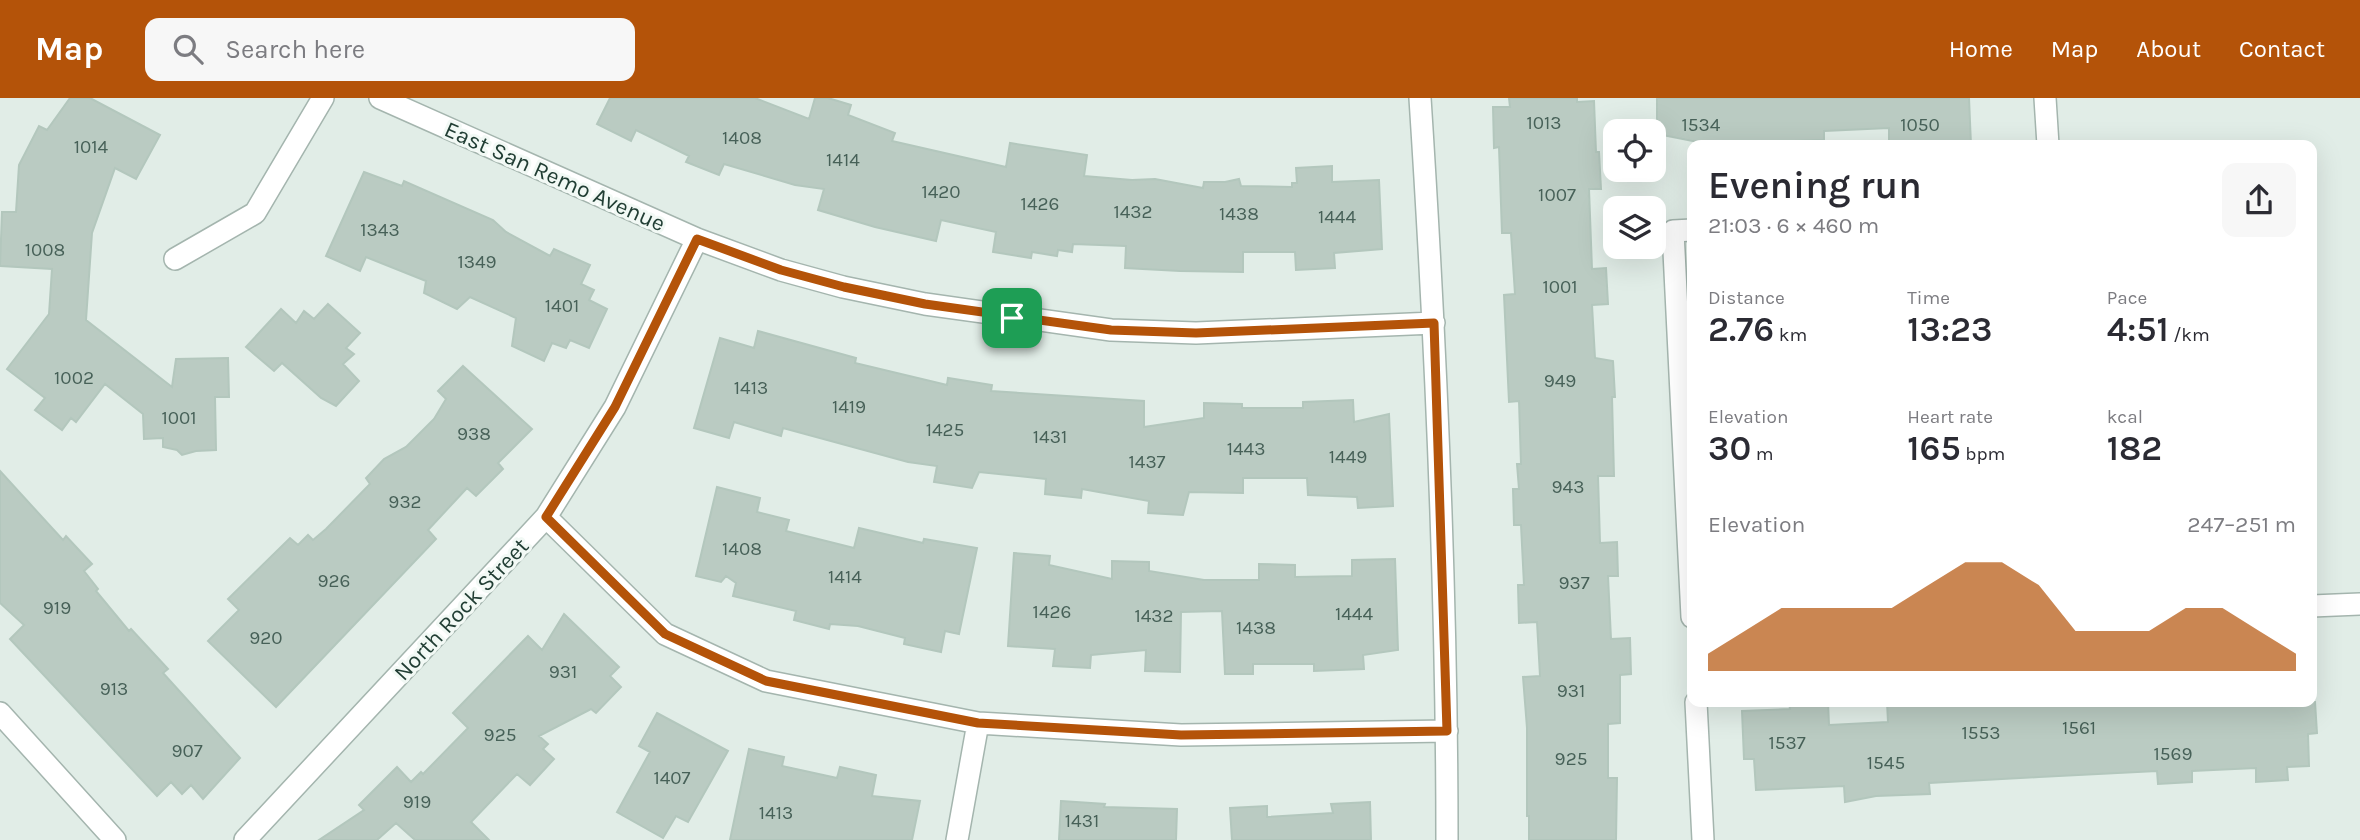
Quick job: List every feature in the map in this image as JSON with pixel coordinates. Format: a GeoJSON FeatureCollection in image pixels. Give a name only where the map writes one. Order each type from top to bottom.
{"type":"FeatureCollection","features":[{"type":"Feature","properties":{"kind":"street"},"geometry":{"type":"LineString","coordinates":[[175,259],[255,213],[323,98]]}},
{"type":"Feature","properties":{"kind":"street","name":"East San Remo Avenue"},"geometry":{"type":"LineString","coordinates":[[380,98],[697,239],[781,270],[844,287],[925,304],[1111,330],[1196,333],[1434,323]]}},
{"type":"Feature","properties":{"kind":"street"},"geometry":{"type":"LineString","coordinates":[[1420,98],[1434,323],[1447,731],[1447,840]]}},
{"type":"Feature","properties":{"kind":"street"},"geometry":{"type":"LineString","coordinates":[[2045,98],[2048,140]]}},
{"type":"Feature","properties":{"kind":"street"},"geometry":{"type":"LineString","coordinates":[[1682,231],[1687,424]]}},
{"type":"Feature","properties":{"kind":"street","name":"North Rock Street"},"geometry":{"type":"LineString","coordinates":[[245,840],[546,517],[615,407],[697,239]]}},
{"type":"Feature","properties":{"kind":"street"},"geometry":{"type":"LineString","coordinates":[[546,517],[665,634],[766,681],[978,723],[1181,735],[1447,731]]}},
{"type":"Feature","properties":{"kind":"street"},"geometry":{"type":"LineString","coordinates":[[2317,606],[2360,604]]}},
{"type":"Feature","properties":{"kind":"street"},"geometry":{"type":"LineString","coordinates":[[1696,707],[1703,840]]}},
{"type":"Feature","properties":{"kind":"street"},"geometry":{"type":"LineString","coordinates":[[0,713],[115,840]]}},
{"type":"Feature","properties":{"kind":"street"},"geometry":{"type":"LineString","coordinates":[[957,840],[978,723]]}},
{"type":"Feature","properties":{"kind":"building"},"geometry":{"type":"Polygon","coordinates":[[[70,98],[90,98],[160,135],[136,179],[115,168],[92,233],[86,320],[172,387],[176,359],[228,358],[229,397],[215,397],[216,450],[182,455],[177,450],[163,447],[163,438],[144,439],[143,414],[105,384],[76,422],[71,418],[62,430],[35,410],[45,398],[7,369],[49,314],[52,269],[0,266],[2,212],[16,212],[19,165],[39,126],[47,130],[70,98]]]}},
{"type":"Feature","properties":{"kind":"building"},"geometry":{"type":"Polygon","coordinates":[[[610,98],[755,98],[809,119],[815,98],[828,98],[851,105],[848,115],[895,133],[892,141],[1006,167],[1010,143],[1087,155],[1084,176],[1155,179],[1203,188],[1204,182],[1239,179],[1241,186],[1292,187],[1292,183],[1297,183],[1296,168],[1332,166],[1332,182],[1379,180],[1382,249],[1334,253],[1335,268],[1296,270],[1295,252],[1243,252],[1243,272],[1180,271],[1125,268],[1126,246],[1073,244],[1072,252],[1058,250],[1057,256],[1032,252],[1031,258],[993,252],[996,232],[941,220],[936,241],[818,210],[824,189],[795,185],[724,164],[719,175],[686,162],[689,156],[636,130],[631,141],[597,124],[610,98]]]}},
{"type":"Feature","properties":{"kind":"building"},"geometry":{"type":"Polygon","coordinates":[[[1509,98],[1577,98],[1577,102],[1594,101],[1601,189],[1589,189],[1592,269],[1606,268],[1608,304],[1592,305],[1595,358],[1613,361],[1615,397],[1612,397],[1614,476],[1598,476],[1600,543],[1617,542],[1618,576],[1608,576],[1611,639],[1630,638],[1631,674],[1620,675],[1620,723],[1608,724],[1608,778],[1617,778],[1616,840],[1529,840],[1527,728],[1523,677],[1540,676],[1537,622],[1519,623],[1518,585],[1524,585],[1521,525],[1514,525],[1513,489],[1519,489],[1517,464],[1521,464],[1519,401],[1509,402],[1504,295],[1515,294],[1511,233],[1502,233],[1499,147],[1494,148],[1493,107],[1510,107],[1509,98]]]}},
{"type":"Feature","properties":{"kind":"building"},"geometry":{"type":"Polygon","coordinates":[[[1657,98],[1969,98],[1971,140],[1889,140],[1889,128],[1824,131],[1824,140],[1688,140],[1666,136],[1666,119],[1657,119],[1657,98]]]}},
{"type":"Feature","properties":{"kind":"building"},"geometry":{"type":"Polygon","coordinates":[[[364,172],[402,186],[404,181],[493,220],[506,232],[550,256],[554,249],[590,265],[581,284],[594,290],[589,300],[607,309],[589,348],[570,340],[566,348],[552,343],[544,361],[512,346],[516,318],[470,297],[457,309],[424,293],[426,281],[366,257],[360,271],[326,256],[364,172]]]}},
{"type":"Feature","properties":{"kind":"building"},"geometry":{"type":"Polygon","coordinates":[[[328,304],[360,333],[346,348],[354,354],[343,364],[359,381],[336,406],[321,398],[282,363],[274,371],[246,347],[281,309],[296,323],[304,311],[314,319],[328,304]]]}},
{"type":"Feature","properties":{"kind":"building"},"geometry":{"type":"Polygon","coordinates":[[[758,331],[856,358],[855,363],[947,385],[948,378],[992,385],[991,391],[1144,401],[1144,427],[1204,418],[1204,403],[1242,404],[1242,408],[1303,408],[1303,402],[1353,400],[1354,422],[1389,414],[1393,506],[1358,508],[1357,497],[1308,495],[1307,478],[1243,478],[1243,493],[1189,492],[1183,515],[1148,513],[1149,501],[1082,489],[1081,498],[1045,494],[1046,479],[979,472],[972,488],[934,482],[937,466],[908,462],[783,428],[781,436],[734,422],[729,438],[694,428],[720,338],[754,348],[758,331]]]}},
{"type":"Feature","properties":{"kind":"building"},"geometry":{"type":"Polygon","coordinates":[[[463,366],[532,429],[498,463],[503,469],[476,496],[467,488],[428,530],[436,539],[276,707],[208,641],[239,610],[228,599],[290,538],[298,545],[308,535],[313,540],[326,529],[370,484],[366,478],[384,459],[406,447],[434,419],[446,399],[438,391],[463,366]]]}},
{"type":"Feature","properties":{"kind":"building"},"geometry":{"type":"Polygon","coordinates":[[[0,471],[63,540],[66,536],[92,564],[84,571],[98,589],[96,591],[129,631],[131,629],[168,669],[163,673],[240,758],[203,799],[191,785],[182,794],[171,782],[157,796],[10,639],[24,625],[0,603],[0,471]]]}},
{"type":"Feature","properties":{"kind":"building"},"geometry":{"type":"Polygon","coordinates":[[[717,487],[760,498],[757,512],[789,520],[786,531],[854,548],[859,528],[923,543],[924,539],[977,548],[959,634],[945,631],[941,652],[904,644],[905,638],[858,626],[830,624],[829,629],[794,620],[796,611],[733,596],[736,583],[726,576],[721,582],[696,576],[717,487]]]}},
{"type":"Feature","properties":{"kind":"building"},"geometry":{"type":"Polygon","coordinates":[[[1014,553],[1050,556],[1049,565],[1112,579],[1112,561],[1149,562],[1149,571],[1204,580],[1259,580],[1259,564],[1295,565],[1295,577],[1352,576],[1352,560],[1395,559],[1398,650],[1363,655],[1364,669],[1314,671],[1314,664],[1253,664],[1253,674],[1225,674],[1222,611],[1181,612],[1180,672],[1145,671],[1146,650],[1091,655],[1090,668],[1053,666],[1055,649],[1008,646],[1014,553]]]}},
{"type":"Feature","properties":{"kind":"building"},"geometry":{"type":"Polygon","coordinates":[[[564,614],[619,667],[610,676],[621,687],[596,713],[591,709],[539,736],[548,744],[543,749],[554,759],[530,785],[517,774],[471,822],[489,840],[415,840],[396,823],[377,840],[319,840],[364,810],[359,805],[397,767],[411,782],[421,772],[423,774],[468,728],[453,713],[528,636],[542,650],[564,614]]]}},
{"type":"Feature","properties":{"kind":"building"},"geometry":{"type":"Polygon","coordinates":[[[1828,707],[1829,725],[1888,722],[1887,707],[2315,707],[2317,733],[2308,734],[2309,766],[2287,767],[2288,780],[2256,782],[2256,768],[2192,771],[2192,782],[2158,784],[2157,771],[1929,783],[1930,794],[1876,796],[1845,802],[1844,786],[1756,790],[1754,759],[1744,759],[1742,711],[1828,707]]]}},
{"type":"Feature","properties":{"kind":"building"},"geometry":{"type":"Polygon","coordinates":[[[657,713],[728,751],[688,822],[676,816],[663,838],[617,812],[650,752],[639,746],[657,713]]]}},
{"type":"Feature","properties":{"kind":"building"},"geometry":{"type":"Polygon","coordinates":[[[749,749],[784,757],[782,766],[837,778],[840,767],[876,775],[872,796],[920,801],[912,840],[730,840],[749,749]]]}},
{"type":"Feature","properties":{"kind":"building"},"geometry":{"type":"Polygon","coordinates":[[[1061,801],[1105,804],[1104,807],[1177,809],[1176,840],[1059,840],[1061,801]]]}},
{"type":"Feature","properties":{"kind":"building"},"geometry":{"type":"Polygon","coordinates":[[[1370,802],[1371,840],[1232,840],[1230,808],[1267,806],[1267,817],[1333,813],[1331,804],[1370,802]]]}},
{"type":"Feature","properties":{"kind":"route"},"geometry":{"type":"LineString","coordinates":[[697,239],[781,270],[844,287],[1012,318],[1111,330],[1196,333],[1434,323],[1447,731],[1181,735],[978,723],[766,681],[665,634],[546,517],[615,407],[697,239]]}}]}
